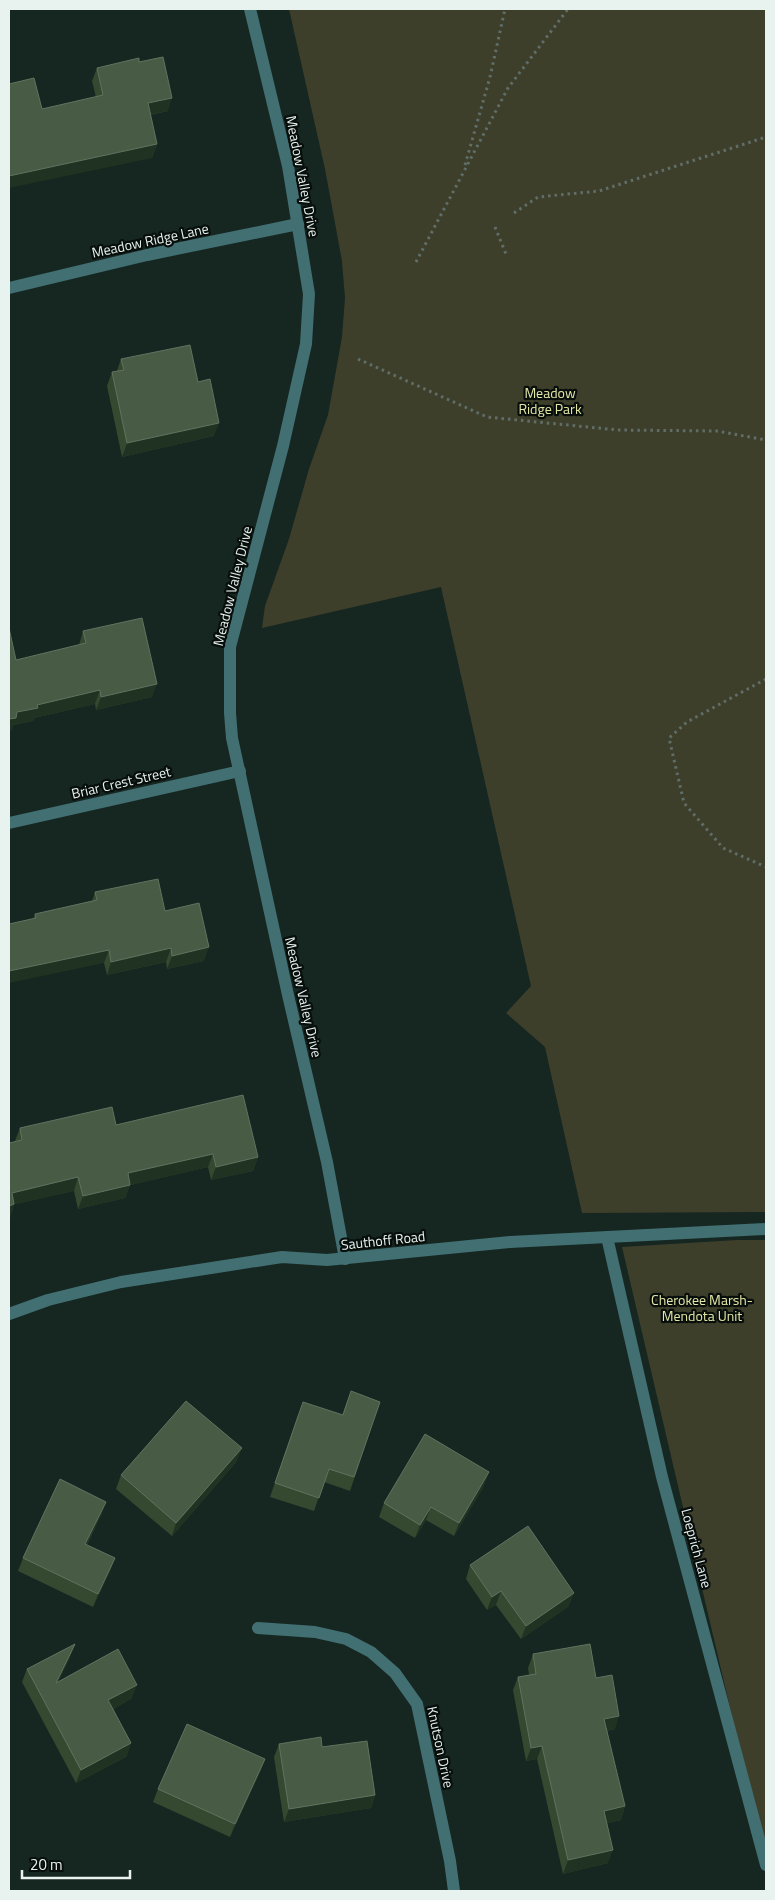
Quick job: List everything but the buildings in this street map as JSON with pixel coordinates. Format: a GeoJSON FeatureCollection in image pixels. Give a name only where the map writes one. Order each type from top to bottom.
{"type":"FeatureCollection","features":[{"type":"Feature","properties":{"kind":"street","name":"Meadow Valley Drive"},"geometry":{"type":"LineString","coordinates":[[250,9],[288,166],[309,294],[306,344],[283,446],[230,647],[230,713],[232,738],[326,1162],[345,1259]]}},
{"type":"Feature","properties":{"kind":"street","name":"Meadow Ridge Lane"},"geometry":{"type":"LineString","coordinates":[[9,288],[147,255],[298,224]]}},
{"type":"Feature","properties":{"kind":"street","name":"Briar Crest Street"},"geometry":{"type":"LineString","coordinates":[[9,823],[240,771]]}},
{"type":"Feature","properties":{"kind":"street","name":"Sauthoff Road"},"geometry":{"type":"LineString","coordinates":[[9,1314],[48,1300],[121,1282],[282,1257],[327,1260],[345,1259],[510,1242],[766,1229]]}},
{"type":"Feature","properties":{"kind":"street","name":"Loeprich Lane"},"geometry":{"type":"LineString","coordinates":[[608,1237],[662,1477],[766,1865]]}},
{"type":"Feature","properties":{"kind":"street","name":"Knutson Drive"},"geometry":{"type":"LineString","coordinates":[[258,1628],[316,1632],[346,1638],[371,1652],[395,1673],[417,1704],[450,1861],[454,1891]]}},
{"type":"Feature","properties":{"kind":"path"},"geometry":{"type":"LineString","coordinates":[[463,172],[490,77],[505,9]]}},
{"type":"Feature","properties":{"kind":"path"},"geometry":{"type":"LineString","coordinates":[[416,262],[508,88],[568,9]]}},
{"type":"Feature","properties":{"kind":"path"},"geometry":{"type":"LineString","coordinates":[[514,213],[538,197],[599,191],[766,137]]}},
{"type":"Feature","properties":{"kind":"path"},"geometry":{"type":"LineString","coordinates":[[495,227],[506,254]]}},
{"type":"Feature","properties":{"kind":"path"},"geometry":{"type":"LineString","coordinates":[[358,359],[487,417],[618,430],[717,431],[766,440]]}},
{"type":"Feature","properties":{"kind":"path"},"geometry":{"type":"LineString","coordinates":[[766,679],[687,722],[669,738],[684,803],[723,848],[766,867]]}},
{"type":"Feature","properties":{"kind":"green space","name":"Meadow Ridge Park"},"geometry":{"type":"Polygon","coordinates":[[[289,9],[766,9],[766,1212],[582,1213],[545,1047],[506,1013],[531,986],[441,587],[262,628],[265,606],[289,539],[309,469],[328,415],[342,337],[345,298],[342,261],[325,169],[289,9]]]}},
{"type":"Feature","properties":{"kind":"green space","name":"Cherokee Marsh- Mendota Unit"},"geometry":{"type":"Polygon","coordinates":[[[766,1240],[766,1861],[622,1247],[766,1240]]]}}]}
